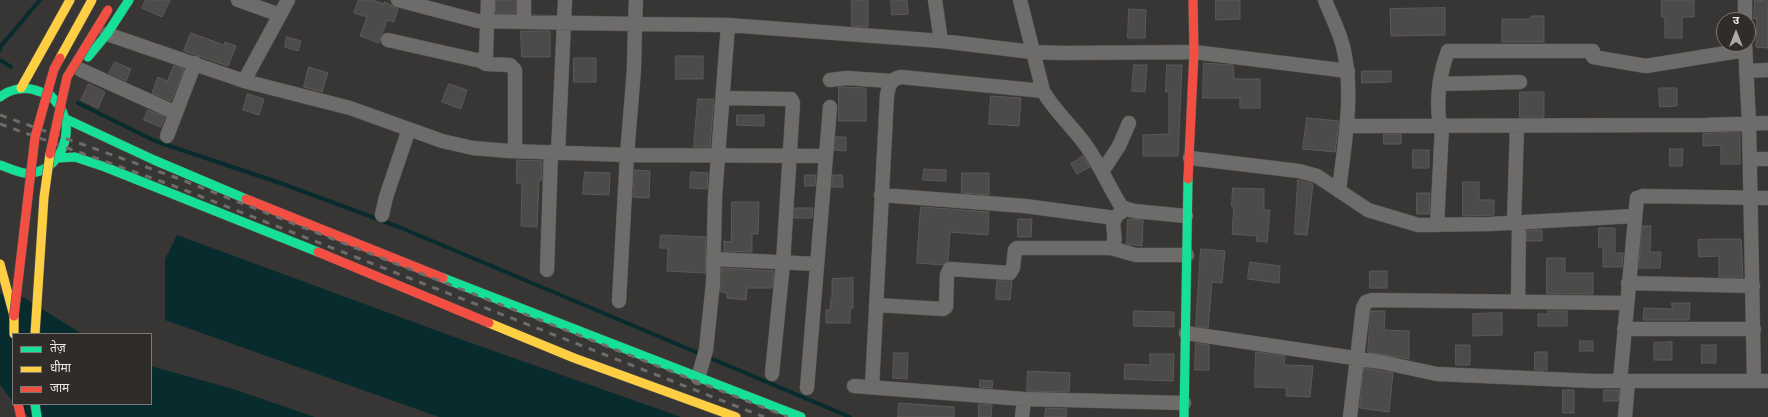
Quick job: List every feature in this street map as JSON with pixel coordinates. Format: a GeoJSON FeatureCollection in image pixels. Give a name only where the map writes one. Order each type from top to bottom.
{"type":"FeatureCollection","features":[{"type":"Feature","properties":{"kind":"main road"},"geometry":{"type":"LineString","coordinates":[[21,88],[70,0]]}},
{"type":"Feature","properties":{"kind":"main road"},"geometry":{"type":"LineString","coordinates":[[14,333],[14,316],[35,137],[54,69],[92,0]]}},
{"type":"Feature","properties":{"kind":"main road"},"geometry":{"type":"LineString","coordinates":[[35,333],[44,197],[50,144],[68,77],[115,0]]}},
{"type":"Feature","properties":{"kind":"main road"},"geometry":{"type":"LineString","coordinates":[[64,115],[85,61],[107,34],[129,0]]}},
{"type":"Feature","properties":{"kind":"main road"},"geometry":{"type":"LineString","coordinates":[[1184,410],[1187,255],[1186,216],[1194,52],[1193,0]]}},
{"type":"Feature","properties":{"kind":"main road"},"geometry":{"type":"LineString","coordinates":[[1,168],[29,173],[45,168],[58,158],[66,143],[68,127],[64,115],[53,98],[38,90],[21,88],[2,93]]}},
{"type":"Feature","properties":{"kind":"main road"},"geometry":{"type":"LineString","coordinates":[[64,115],[124,147],[282,214],[801,417]]}},
{"type":"Feature","properties":{"kind":"main road"},"geometry":{"type":"LineString","coordinates":[[58,158],[75,157],[105,166],[244,221],[574,358],[736,417]]}},
{"type":"Feature","properties":{"kind":"main road"},"geometry":{"type":"LineString","coordinates":[[0,264],[14,316]]}},
{"type":"Feature","properties":{"kind":"main road"},"geometry":{"type":"LineString","coordinates":[[18,405],[21,417]]}},
{"type":"Feature","properties":{"kind":"main road"},"geometry":{"type":"LineString","coordinates":[[35,405],[37,417]]}},
{"type":"Feature","properties":{"kind":"street"},"geometry":{"type":"LineString","coordinates":[[238,0],[280,15]]}},
{"type":"Feature","properties":{"kind":"street"},"geometry":{"type":"LineString","coordinates":[[244,81],[288,0]]}},
{"type":"Feature","properties":{"kind":"street"},"geometry":{"type":"LineString","coordinates":[[398,0],[437,5],[488,21],[728,25],[941,41],[1032,52],[1194,52],[1348,72]]}},
{"type":"Feature","properties":{"kind":"street"},"geometry":{"type":"LineString","coordinates":[[481,61],[486,55],[488,0]]}},
{"type":"Feature","properties":{"kind":"street"},"geometry":{"type":"LineString","coordinates":[[524,0],[524,22]]}},
{"type":"Feature","properties":{"kind":"street"},"geometry":{"type":"LineString","coordinates":[[547,270],[565,22],[565,0]]}},
{"type":"Feature","properties":{"kind":"street"},"geometry":{"type":"LineString","coordinates":[[619,301],[627,155],[634,68],[636,0]]}},
{"type":"Feature","properties":{"kind":"street"},"geometry":{"type":"LineString","coordinates":[[934,0],[941,41]]}},
{"type":"Feature","properties":{"kind":"street"},"geometry":{"type":"LineString","coordinates":[[1020,0],[1043,91],[1049,101],[1087,147],[1118,201],[1127,209]]}},
{"type":"Feature","properties":{"kind":"street"},"geometry":{"type":"LineString","coordinates":[[1324,0],[1344,49],[1348,72],[1347,126],[1339,191]]}},
{"type":"Feature","properties":{"kind":"street"},"geometry":{"type":"LineString","coordinates":[[1745,0],[1745,12]]}},
{"type":"Feature","properties":{"kind":"street"},"geometry":{"type":"LineString","coordinates":[[698,378],[704,356],[714,259],[715,196],[728,25]]}},
{"type":"Feature","properties":{"kind":"street"},"geometry":{"type":"LineString","coordinates":[[107,34],[244,81],[350,108],[442,140],[473,148],[627,155],[826,156]]}},
{"type":"Feature","properties":{"kind":"street"},"geometry":{"type":"LineString","coordinates":[[388,40],[481,61],[486,64],[510,65],[515,70],[515,151]]}},
{"type":"Feature","properties":{"kind":"street"},"geometry":{"type":"LineString","coordinates":[[1438,225],[1441,126],[1437,110],[1443,64],[1448,51],[1593,54],[1646,66],[1719,52]]}},
{"type":"Feature","properties":{"kind":"street"},"geometry":{"type":"LineString","coordinates":[[1186,333],[1358,358],[1437,374],[1624,382],[1761,381],[1754,329],[1749,123],[1745,52]]}},
{"type":"Feature","properties":{"kind":"street"},"geometry":{"type":"LineString","coordinates":[[167,136],[195,64]]}},
{"type":"Feature","properties":{"kind":"street"},"geometry":{"type":"LineString","coordinates":[[81,70],[176,113]]}},
{"type":"Feature","properties":{"kind":"street"},"geometry":{"type":"LineString","coordinates":[[1746,71],[1768,70]]}},
{"type":"Feature","properties":{"kind":"street"},"geometry":{"type":"LineString","coordinates":[[830,80],[847,78],[891,81],[895,78],[901,77],[1043,91]]}},
{"type":"Feature","properties":{"kind":"street"},"geometry":{"type":"LineString","coordinates":[[872,387],[887,95],[891,81]]}},
{"type":"Feature","properties":{"kind":"street"},"geometry":{"type":"LineString","coordinates":[[1440,84],[1520,82]]}},
{"type":"Feature","properties":{"kind":"street"},"geometry":{"type":"LineString","coordinates":[[722,98],[791,99],[794,107],[783,263],[772,374]]}},
{"type":"Feature","properties":{"kind":"street"},"geometry":{"type":"LineString","coordinates":[[807,388],[830,107]]}},
{"type":"Feature","properties":{"kind":"street"},"geometry":{"type":"LineString","coordinates":[[1347,126],[1517,126],[1768,122]]}},
{"type":"Feature","properties":{"kind":"street"},"geometry":{"type":"LineString","coordinates":[[1102,172],[1119,146],[1129,123]]}},
{"type":"Feature","properties":{"kind":"street"},"geometry":{"type":"LineString","coordinates":[[1517,126],[1518,302]]}},
{"type":"Feature","properties":{"kind":"street"},"geometry":{"type":"LineString","coordinates":[[382,216],[387,192],[409,129]]}},
{"type":"Feature","properties":{"kind":"street"},"geometry":{"type":"LineString","coordinates":[[1190,158],[1299,171],[1317,176],[1368,210],[1418,225],[1634,216]]}},
{"type":"Feature","properties":{"kind":"street"},"geometry":{"type":"LineString","coordinates":[[1750,159],[1768,159]]}},
{"type":"Feature","properties":{"kind":"street"},"geometry":{"type":"LineString","coordinates":[[882,195],[1025,206],[1114,218]]}},
{"type":"Feature","properties":{"kind":"street"},"geometry":{"type":"LineString","coordinates":[[1625,417],[1624,329],[1634,216],[1637,198],[1643,196],[1768,198]]}},
{"type":"Feature","properties":{"kind":"street"},"geometry":{"type":"LineString","coordinates":[[1111,248],[1114,244],[1114,218],[1118,213],[1127,209],[1186,216]]}},
{"type":"Feature","properties":{"kind":"street"},"geometry":{"type":"LineString","coordinates":[[876,305],[944,310],[946,307],[947,276],[950,269],[1010,272],[1013,268],[1015,250],[1017,248],[1111,248],[1136,255],[1187,255]]}},
{"type":"Feature","properties":{"kind":"street"},"geometry":{"type":"LineString","coordinates":[[714,259],[817,264]]}},
{"type":"Feature","properties":{"kind":"street"},"geometry":{"type":"LineString","coordinates":[[1628,284],[1753,286]]}},
{"type":"Feature","properties":{"kind":"street"},"geometry":{"type":"LineString","coordinates":[[1350,417],[1363,308],[1366,302],[1372,300],[1626,303]]}},
{"type":"Feature","properties":{"kind":"street"},"geometry":{"type":"LineString","coordinates":[[1624,329],[1754,329]]}},
{"type":"Feature","properties":{"kind":"street"},"geometry":{"type":"LineString","coordinates":[[854,386],[1184,410]]}},
{"type":"Feature","properties":{"kind":"street"},"geometry":{"type":"LineString","coordinates":[[1022,417],[1024,399]]}},
{"type":"Feature","properties":{"kind":"water"},"geometry":{"type":"Polygon","coordinates":[[[177,235],[457,338],[681,417],[439,417],[165,320],[165,259],[177,235]]]}},
{"type":"Feature","properties":{"kind":"water"},"geometry":{"type":"Polygon","coordinates":[[[0,294],[18,294],[80,333],[12,333],[12,401],[0,385],[0,294]]]}},
{"type":"Feature","properties":{"kind":"water"},"geometry":{"type":"Polygon","coordinates":[[[152,366],[233,389],[315,417],[29,417],[16,405],[152,405],[152,366]]]}},
{"type":"Feature","properties":{"kind":"building"},"geometry":{"type":"Polygon","coordinates":[[[146,0],[170,0],[162,17],[142,8],[146,0]]]}},
{"type":"Feature","properties":{"kind":"building"},"geometry":{"type":"Polygon","coordinates":[[[359,0],[372,0],[384,4],[385,2],[398,9],[394,22],[387,20],[379,43],[360,36],[367,17],[354,13],[359,0]]]}},
{"type":"Feature","properties":{"kind":"building"},"geometry":{"type":"Polygon","coordinates":[[[496,0],[516,0],[516,13],[496,13],[496,0]]]}},
{"type":"Feature","properties":{"kind":"building"},"geometry":{"type":"Polygon","coordinates":[[[852,0],[868,0],[868,27],[852,26],[852,0]]]}},
{"type":"Feature","properties":{"kind":"building"},"geometry":{"type":"Polygon","coordinates":[[[891,0],[907,0],[908,14],[892,15],[891,0]]]}},
{"type":"Feature","properties":{"kind":"building"},"geometry":{"type":"Polygon","coordinates":[[[1216,0],[1240,0],[1240,19],[1216,20],[1216,0]]]}},
{"type":"Feature","properties":{"kind":"building"},"geometry":{"type":"Polygon","coordinates":[[[1662,0],[1694,0],[1694,17],[1682,17],[1682,38],[1665,38],[1665,17],[1662,17],[1662,0]]]}},
{"type":"Feature","properties":{"kind":"building"},"geometry":{"type":"Polygon","coordinates":[[[1755,0],[1768,1],[1768,48],[1756,47],[1757,19],[1756,12],[1754,12],[1755,0]]]}},
{"type":"Feature","properties":{"kind":"building"},"geometry":{"type":"Polygon","coordinates":[[[1445,8],[1445,35],[1391,36],[1390,9],[1445,8]]]}},
{"type":"Feature","properties":{"kind":"building"},"geometry":{"type":"Polygon","coordinates":[[[1129,9],[1146,10],[1145,38],[1128,38],[1129,9]]]}},
{"type":"Feature","properties":{"kind":"building"},"geometry":{"type":"Polygon","coordinates":[[[1531,16],[1544,16],[1544,42],[1502,42],[1502,19],[1531,19],[1531,16]]]}},
{"type":"Feature","properties":{"kind":"building"},"geometry":{"type":"Polygon","coordinates":[[[521,31],[550,31],[550,57],[522,57],[521,31]]]}},
{"type":"Feature","properties":{"kind":"building"},"geometry":{"type":"Polygon","coordinates":[[[191,33],[224,45],[225,42],[236,46],[228,66],[184,51],[191,33]]]}},
{"type":"Feature","properties":{"kind":"building"},"geometry":{"type":"Polygon","coordinates":[[[287,37],[301,41],[298,51],[285,47],[287,37]]]}},
{"type":"Feature","properties":{"kind":"building"},"geometry":{"type":"Polygon","coordinates":[[[676,56],[703,56],[703,79],[676,79],[676,56]]]}},
{"type":"Feature","properties":{"kind":"building"},"geometry":{"type":"Polygon","coordinates":[[[574,58],[596,58],[596,82],[574,82],[574,58]]]}},
{"type":"Feature","properties":{"kind":"building"},"geometry":{"type":"Polygon","coordinates":[[[115,62],[131,69],[126,81],[109,73],[115,62]]]}},
{"type":"Feature","properties":{"kind":"building"},"geometry":{"type":"Polygon","coordinates":[[[1204,63],[1233,65],[1234,79],[1260,79],[1260,108],[1240,108],[1240,98],[1203,98],[1204,63]]]}},
{"type":"Feature","properties":{"kind":"building"},"geometry":{"type":"Polygon","coordinates":[[[1134,65],[1147,65],[1145,92],[1132,91],[1134,65]]]}},
{"type":"Feature","properties":{"kind":"building"},"geometry":{"type":"Polygon","coordinates":[[[1167,65],[1182,65],[1178,156],[1143,156],[1143,135],[1169,134],[1169,92],[1166,92],[1167,65]]]}},
{"type":"Feature","properties":{"kind":"building"},"geometry":{"type":"Polygon","coordinates":[[[174,66],[184,69],[171,101],[152,93],[158,77],[167,81],[174,66]]]}},
{"type":"Feature","properties":{"kind":"building"},"geometry":{"type":"Polygon","coordinates":[[[309,67],[328,73],[322,92],[304,87],[309,67]]]}},
{"type":"Feature","properties":{"kind":"building"},"geometry":{"type":"Polygon","coordinates":[[[1362,71],[1391,71],[1391,82],[1362,83],[1362,71]]]}},
{"type":"Feature","properties":{"kind":"building"},"geometry":{"type":"Polygon","coordinates":[[[89,84],[105,92],[98,108],[81,100],[89,84]]]}},
{"type":"Feature","properties":{"kind":"building"},"geometry":{"type":"Polygon","coordinates":[[[449,84],[467,90],[461,109],[442,102],[449,84]]]}},
{"type":"Feature","properties":{"kind":"building"},"geometry":{"type":"Polygon","coordinates":[[[839,87],[866,88],[866,121],[839,121],[839,87]]]}},
{"type":"Feature","properties":{"kind":"building"},"geometry":{"type":"Polygon","coordinates":[[[1659,88],[1677,88],[1677,106],[1660,107],[1659,88]]]}},
{"type":"Feature","properties":{"kind":"building"},"geometry":{"type":"Polygon","coordinates":[[[1520,92],[1544,92],[1544,117],[1520,117],[1520,92]]]}},
{"type":"Feature","properties":{"kind":"building"},"geometry":{"type":"Polygon","coordinates":[[[248,94],[264,99],[259,115],[243,110],[248,94]]]}},
{"type":"Feature","properties":{"kind":"building"},"geometry":{"type":"Polygon","coordinates":[[[991,96],[1021,98],[1019,126],[989,124],[991,96]]]}},
{"type":"Feature","properties":{"kind":"building"},"geometry":{"type":"Polygon","coordinates":[[[698,99],[714,99],[710,147],[694,147],[698,99]]]}},
{"type":"Feature","properties":{"kind":"building"},"geometry":{"type":"Polygon","coordinates":[[[148,110],[165,117],[161,127],[144,120],[148,110]]]}},
{"type":"Feature","properties":{"kind":"building"},"geometry":{"type":"Polygon","coordinates":[[[737,115],[764,115],[764,126],[737,125],[737,115]]]}},
{"type":"Feature","properties":{"kind":"building"},"geometry":{"type":"Polygon","coordinates":[[[1307,118],[1339,121],[1335,152],[1303,149],[1307,118]]]}},
{"type":"Feature","properties":{"kind":"building"},"geometry":{"type":"Polygon","coordinates":[[[1740,132],[1740,164],[1721,164],[1721,145],[1703,146],[1703,134],[1740,132]]]}},
{"type":"Feature","properties":{"kind":"building"},"geometry":{"type":"Polygon","coordinates":[[[1384,134],[1401,134],[1401,144],[1384,144],[1384,134]]]}},
{"type":"Feature","properties":{"kind":"building"},"geometry":{"type":"Polygon","coordinates":[[[836,137],[846,137],[846,151],[835,150],[836,137]]]}},
{"type":"Feature","properties":{"kind":"building"},"geometry":{"type":"Polygon","coordinates":[[[1670,149],[1683,149],[1682,166],[1670,166],[1670,149]]]}},
{"type":"Feature","properties":{"kind":"building"},"geometry":{"type":"Polygon","coordinates":[[[1413,150],[1429,150],[1429,168],[1413,168],[1413,150]]]}},
{"type":"Feature","properties":{"kind":"building"},"geometry":{"type":"Polygon","coordinates":[[[1083,156],[1090,167],[1077,174],[1071,164],[1083,156]]]}},
{"type":"Feature","properties":{"kind":"building"},"geometry":{"type":"Polygon","coordinates":[[[517,160],[542,161],[542,180],[539,180],[537,227],[521,226],[522,183],[517,183],[517,160]]]}},
{"type":"Feature","properties":{"kind":"building"},"geometry":{"type":"Polygon","coordinates":[[[924,169],[946,170],[946,181],[923,180],[924,169]]]}},
{"type":"Feature","properties":{"kind":"building"},"geometry":{"type":"Polygon","coordinates":[[[635,170],[650,171],[649,198],[633,197],[635,170]]]}},
{"type":"Feature","properties":{"kind":"building"},"geometry":{"type":"Polygon","coordinates":[[[585,172],[610,173],[609,195],[583,194],[585,172]]]}},
{"type":"Feature","properties":{"kind":"building"},"geometry":{"type":"Polygon","coordinates":[[[691,172],[708,173],[707,189],[690,188],[691,172]]]}},
{"type":"Feature","properties":{"kind":"building"},"geometry":{"type":"Polygon","coordinates":[[[962,173],[989,173],[989,195],[962,193],[962,173]]]}},
{"type":"Feature","properties":{"kind":"building"},"geometry":{"type":"Polygon","coordinates":[[[805,175],[816,175],[815,186],[805,186],[805,175]]]}},
{"type":"Feature","properties":{"kind":"building"},"geometry":{"type":"Polygon","coordinates":[[[833,175],[842,175],[843,187],[832,187],[833,175]]]}},
{"type":"Feature","properties":{"kind":"building"},"geometry":{"type":"Polygon","coordinates":[[[1298,180],[1313,184],[1307,235],[1295,234],[1298,180]]]}},
{"type":"Feature","properties":{"kind":"building"},"geometry":{"type":"Polygon","coordinates":[[[1463,182],[1479,182],[1479,200],[1494,200],[1494,215],[1463,216],[1463,182]]]}},
{"type":"Feature","properties":{"kind":"building"},"geometry":{"type":"Polygon","coordinates":[[[1233,188],[1264,189],[1264,210],[1270,210],[1267,242],[1256,241],[1257,236],[1232,234],[1234,206],[1232,206],[1233,188]]]}},
{"type":"Feature","properties":{"kind":"building"},"geometry":{"type":"Polygon","coordinates":[[[1417,193],[1430,193],[1429,214],[1417,214],[1417,193]]]}},
{"type":"Feature","properties":{"kind":"building"},"geometry":{"type":"Polygon","coordinates":[[[732,202],[759,202],[758,234],[752,234],[752,252],[724,251],[724,241],[731,242],[732,202]]]}},
{"type":"Feature","properties":{"kind":"building"},"geometry":{"type":"Polygon","coordinates":[[[921,207],[989,212],[988,235],[950,232],[948,261],[943,265],[917,263],[921,207]]]}},
{"type":"Feature","properties":{"kind":"building"},"geometry":{"type":"Polygon","coordinates":[[[795,208],[813,208],[812,218],[794,218],[795,208]]]}},
{"type":"Feature","properties":{"kind":"building"},"geometry":{"type":"Polygon","coordinates":[[[1018,219],[1032,219],[1031,237],[1018,237],[1018,219]]]}},
{"type":"Feature","properties":{"kind":"building"},"geometry":{"type":"Polygon","coordinates":[[[1128,219],[1143,220],[1142,246],[1127,244],[1128,219]]]}},
{"type":"Feature","properties":{"kind":"building"},"geometry":{"type":"Polygon","coordinates":[[[1643,226],[1651,226],[1650,252],[1661,252],[1660,268],[1639,268],[1643,226]]]}},
{"type":"Feature","properties":{"kind":"building"},"geometry":{"type":"Polygon","coordinates":[[[1599,228],[1615,228],[1615,253],[1623,253],[1622,267],[1603,267],[1603,247],[1599,247],[1599,228]]]}},
{"type":"Feature","properties":{"kind":"building"},"geometry":{"type":"Polygon","coordinates":[[[1527,230],[1542,230],[1542,241],[1527,241],[1527,230]]]}},
{"type":"Feature","properties":{"kind":"building"},"geometry":{"type":"Polygon","coordinates":[[[661,235],[706,237],[705,273],[667,271],[668,248],[660,248],[661,235]]]}},
{"type":"Feature","properties":{"kind":"building"},"geometry":{"type":"Polygon","coordinates":[[[1741,239],[1743,277],[1719,277],[1719,256],[1699,257],[1698,240],[1741,239]]]}},
{"type":"Feature","properties":{"kind":"building"},"geometry":{"type":"Polygon","coordinates":[[[1201,249],[1225,251],[1222,283],[1212,282],[1208,328],[1196,326],[1201,249]]]}},
{"type":"Feature","properties":{"kind":"building"},"geometry":{"type":"Polygon","coordinates":[[[1547,258],[1565,258],[1565,273],[1593,273],[1593,294],[1547,294],[1547,258]]]}},
{"type":"Feature","properties":{"kind":"building"},"geometry":{"type":"Polygon","coordinates":[[[1250,262],[1280,266],[1279,283],[1248,279],[1250,262]]]}},
{"type":"Feature","properties":{"kind":"building"},"geometry":{"type":"Polygon","coordinates":[[[722,268],[774,271],[772,288],[747,288],[746,300],[727,298],[727,293],[721,292],[722,268]]]}},
{"type":"Feature","properties":{"kind":"building"},"geometry":{"type":"Polygon","coordinates":[[[1370,271],[1387,271],[1387,288],[1370,288],[1370,271]]]}},
{"type":"Feature","properties":{"kind":"building"},"geometry":{"type":"Polygon","coordinates":[[[853,278],[853,308],[850,308],[850,323],[826,323],[826,310],[830,310],[832,299],[832,279],[853,278]]]}},
{"type":"Feature","properties":{"kind":"building"},"geometry":{"type":"Polygon","coordinates":[[[997,281],[1012,281],[1010,300],[996,299],[997,281]]]}},
{"type":"Feature","properties":{"kind":"building"},"geometry":{"type":"Polygon","coordinates":[[[1672,303],[1690,303],[1689,320],[1643,320],[1644,308],[1672,309],[1672,303]]]}},
{"type":"Feature","properties":{"kind":"building"},"geometry":{"type":"Polygon","coordinates":[[[1134,311],[1174,312],[1174,327],[1134,326],[1134,311]]]}},
{"type":"Feature","properties":{"kind":"building"},"geometry":{"type":"Polygon","coordinates":[[[1371,311],[1385,311],[1384,330],[1409,331],[1409,359],[1368,352],[1371,311]]]}},
{"type":"Feature","properties":{"kind":"building"},"geometry":{"type":"Polygon","coordinates":[[[1548,311],[1567,311],[1567,326],[1538,326],[1538,314],[1548,314],[1548,311]]]}},
{"type":"Feature","properties":{"kind":"building"},"geometry":{"type":"Polygon","coordinates":[[[1502,313],[1502,335],[1473,336],[1473,314],[1502,313]]]}},
{"type":"Feature","properties":{"kind":"building"},"geometry":{"type":"Polygon","coordinates":[[[1580,341],[1593,341],[1593,351],[1580,351],[1580,341]]]}},
{"type":"Feature","properties":{"kind":"building"},"geometry":{"type":"Polygon","coordinates":[[[1672,342],[1672,360],[1654,360],[1654,343],[1672,342]]]}},
{"type":"Feature","properties":{"kind":"building"},"geometry":{"type":"Polygon","coordinates":[[[1196,343],[1209,345],[1209,370],[1195,370],[1196,343]]]}},
{"type":"Feature","properties":{"kind":"building"},"geometry":{"type":"Polygon","coordinates":[[[1456,345],[1470,345],[1470,365],[1456,365],[1456,345]]]}},
{"type":"Feature","properties":{"kind":"building"},"geometry":{"type":"Polygon","coordinates":[[[1702,345],[1716,345],[1716,363],[1702,363],[1702,345]]]}},
{"type":"Feature","properties":{"kind":"building"},"geometry":{"type":"Polygon","coordinates":[[[1256,352],[1285,356],[1284,365],[1313,366],[1310,397],[1286,396],[1287,388],[1255,387],[1256,352]]]}},
{"type":"Feature","properties":{"kind":"building"},"geometry":{"type":"Polygon","coordinates":[[[1535,352],[1547,352],[1547,370],[1535,370],[1535,352]]]}},
{"type":"Feature","properties":{"kind":"building"},"geometry":{"type":"Polygon","coordinates":[[[894,353],[908,353],[907,379],[893,378],[894,353]]]}},
{"type":"Feature","properties":{"kind":"building"},"geometry":{"type":"Polygon","coordinates":[[[1150,354],[1174,354],[1173,381],[1124,379],[1125,364],[1150,365],[1150,354]]]}},
{"type":"Feature","properties":{"kind":"building"},"geometry":{"type":"Polygon","coordinates":[[[1364,368],[1393,373],[1389,412],[1360,408],[1364,368]]]}},
{"type":"Feature","properties":{"kind":"building"},"geometry":{"type":"Polygon","coordinates":[[[1028,371],[1070,373],[1069,392],[1027,391],[1028,371]]]}},
{"type":"Feature","properties":{"kind":"building"},"geometry":{"type":"Polygon","coordinates":[[[980,380],[993,381],[992,388],[980,387],[980,380]]]}},
{"type":"Feature","properties":{"kind":"building"},"geometry":{"type":"Polygon","coordinates":[[[1563,390],[1574,390],[1574,413],[1563,413],[1563,390]]]}},
{"type":"Feature","properties":{"kind":"building"},"geometry":{"type":"Polygon","coordinates":[[[1604,390],[1619,390],[1618,401],[1604,401],[1604,390]]]}},
{"type":"Feature","properties":{"kind":"building"},"geometry":{"type":"Polygon","coordinates":[[[899,403],[954,407],[954,417],[898,417],[899,403]]]}},
{"type":"Feature","properties":{"kind":"building"},"geometry":{"type":"Polygon","coordinates":[[[979,404],[992,405],[991,417],[979,417],[979,404]]]}},
{"type":"Feature","properties":{"kind":"building"},"geometry":{"type":"Polygon","coordinates":[[[1046,408],[1067,409],[1066,417],[1045,417],[1046,408]]]}},
{"type":"Feature","properties":{"kind":"waterway"},"geometry":{"type":"LineString","coordinates":[[0,50],[1,46],[40,0]]}},
{"type":"Feature","properties":{"kind":"waterway"},"geometry":{"type":"LineString","coordinates":[[0,60],[11,67]]}},
{"type":"Feature","properties":{"kind":"waterway"},"geometry":{"type":"LineString","coordinates":[[78,103],[155,141],[283,184],[399,227],[850,417]]}},
{"type":"Feature","properties":{"kind":"railway"},"geometry":{"type":"LineString","coordinates":[[0,115],[177,178],[788,417]]}},
{"type":"Feature","properties":{"kind":"railway"},"geometry":{"type":"LineString","coordinates":[[0,124],[174,186],[764,417]]}},
{"type":"Feature","properties":{"kind":"traffic: fast"},"geometry":{"type":"LineString","coordinates":[[88,57],[107,34],[129,0]]}},
{"type":"Feature","properties":{"kind":"traffic: fast"},"geometry":{"type":"LineString","coordinates":[[0,97],[8,92],[26,88],[50,95],[63,112],[66,124],[66,136],[62,148],[48,167],[37,172],[24,173],[0,165]]}},
{"type":"Feature","properties":{"kind":"traffic: fast"},"geometry":{"type":"LineString","coordinates":[[66,119],[154,160],[246,199]]}},
{"type":"Feature","properties":{"kind":"traffic: fast"},"geometry":{"type":"LineString","coordinates":[[58,158],[75,157],[105,167],[318,252]]}},
{"type":"Feature","properties":{"kind":"traffic: fast"},"geometry":{"type":"LineString","coordinates":[[1184,417],[1188,179]]}},
{"type":"Feature","properties":{"kind":"traffic: fast"},"geometry":{"type":"LineString","coordinates":[[443,278],[801,417]]}},
{"type":"Feature","properties":{"kind":"traffic: fast"},"geometry":{"type":"LineString","coordinates":[[35,405],[37,417]]}},
{"type":"Feature","properties":{"kind":"traffic: slow"},"geometry":{"type":"LineString","coordinates":[[21,88],[70,0]]}},
{"type":"Feature","properties":{"kind":"traffic: slow"},"geometry":{"type":"LineString","coordinates":[[60,58],[92,0]]}},
{"type":"Feature","properties":{"kind":"traffic: slow"},"geometry":{"type":"LineString","coordinates":[[35,333],[44,197],[50,154]]}},
{"type":"Feature","properties":{"kind":"traffic: slow"},"geometry":{"type":"LineString","coordinates":[[0,264],[14,316],[14,333]]}},
{"type":"Feature","properties":{"kind":"traffic: slow"},"geometry":{"type":"LineString","coordinates":[[489,323],[574,358],[736,417]]}},
{"type":"Feature","properties":{"kind":"traffic: jam"},"geometry":{"type":"LineString","coordinates":[[1188,179],[1194,52],[1193,0]]}},
{"type":"Feature","properties":{"kind":"traffic: jam"},"geometry":{"type":"LineString","coordinates":[[50,154],[67,77],[108,10]]}},
{"type":"Feature","properties":{"kind":"traffic: jam"},"geometry":{"type":"LineString","coordinates":[[14,316],[35,137],[54,69],[60,58]]}},
{"type":"Feature","properties":{"kind":"traffic: jam"},"geometry":{"type":"LineString","coordinates":[[246,199],[443,278]]}},
{"type":"Feature","properties":{"kind":"traffic: jam"},"geometry":{"type":"LineString","coordinates":[[318,252],[489,323]]}},
{"type":"Feature","properties":{"kind":"traffic: jam"},"geometry":{"type":"LineString","coordinates":[[18,405],[21,417]]}}]}
